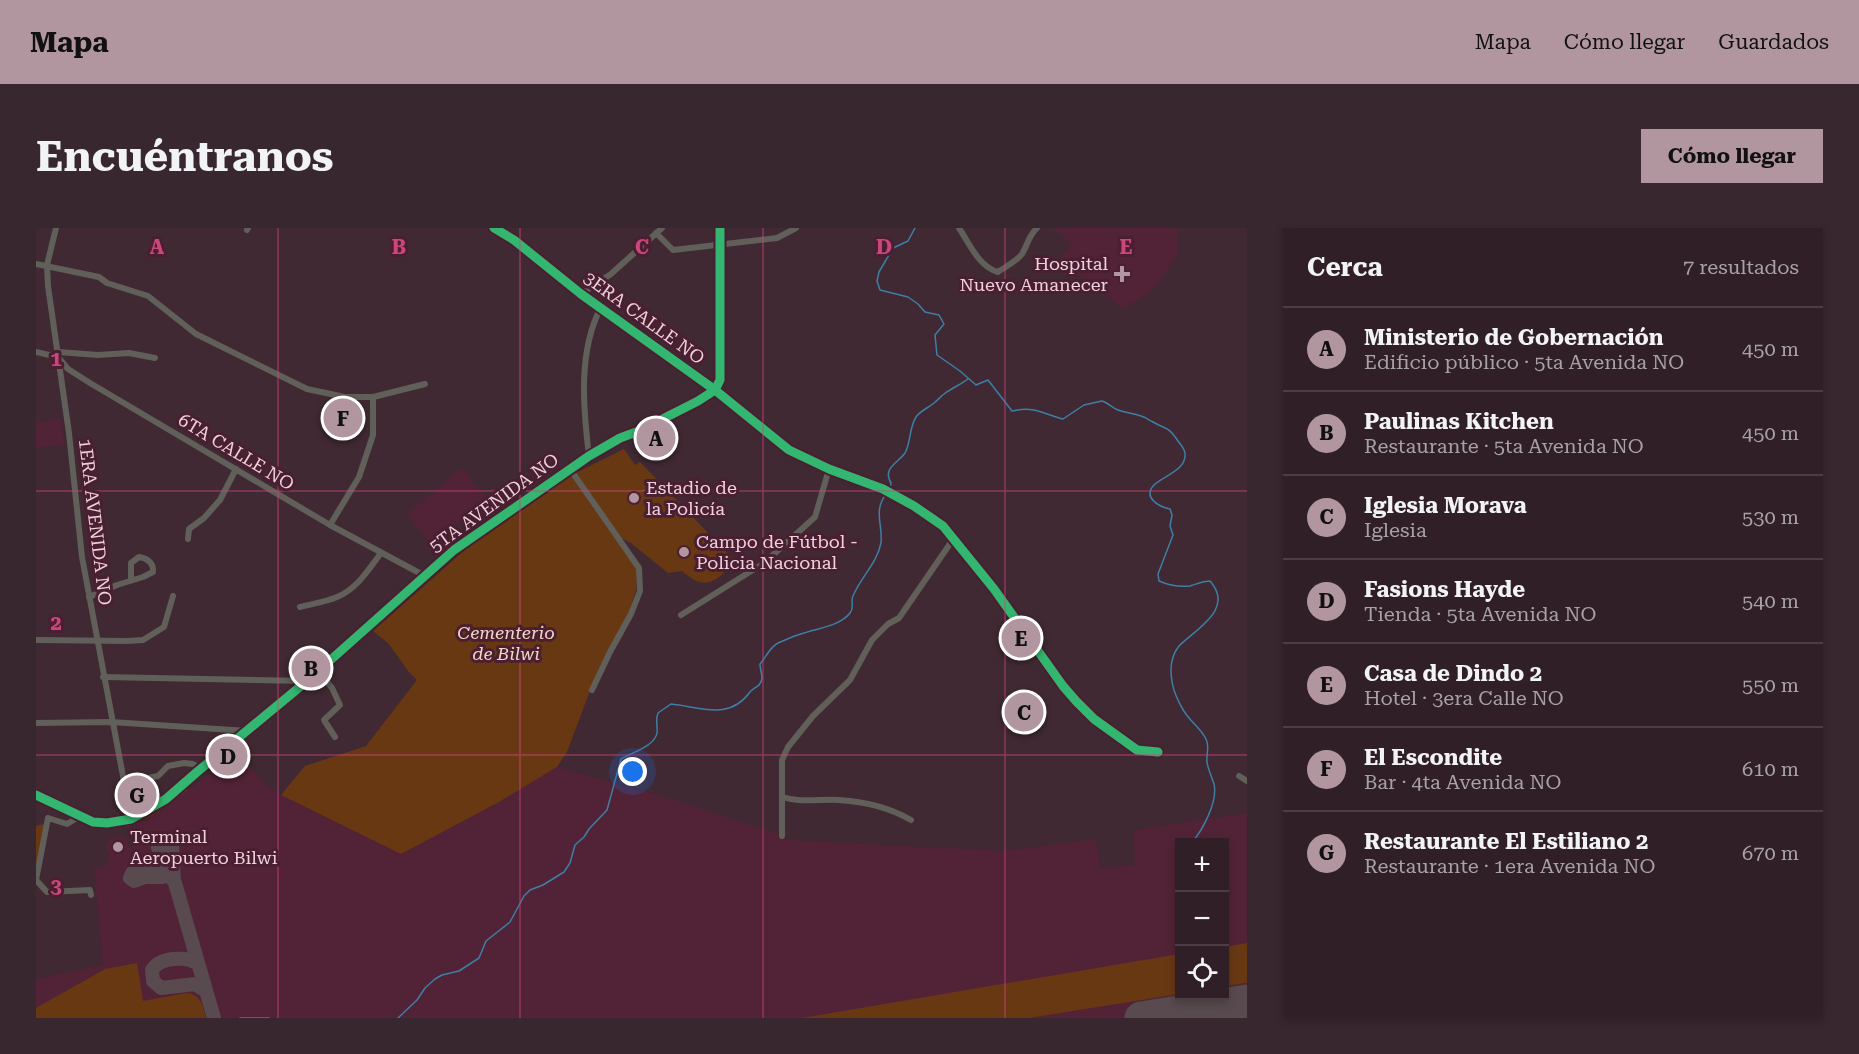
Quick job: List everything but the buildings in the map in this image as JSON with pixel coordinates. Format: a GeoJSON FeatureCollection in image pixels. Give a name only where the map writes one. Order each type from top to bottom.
{"type":"FeatureCollection","features":[{"type":"Feature","properties":{"kind":"street","name":"1ERA AVENIDA NO"},"geometry":{"type":"LineString","coordinates":[[56,228],[47,266],[48,286],[69,433],[82,557],[111,722],[131,819]]}},
{"type":"Feature","properties":{"kind":"street","name":"3ERA CALLE NO"},"geometry":{"type":"LineString","coordinates":[[494,228],[514,240],[581,294],[715,390],[789,450],[829,469],[883,489],[914,506],[943,526],[994,589],[1065,688],[1094,718],[1137,750],[1158,752]]}},
{"type":"Feature","properties":{"kind":"street"},"geometry":{"type":"LineString","coordinates":[[715,390],[720,380],[720,228]]}},
{"type":"Feature","properties":{"kind":"street"},"geometry":{"type":"LineString","coordinates":[[581,294],[611,274],[659,230],[673,250],[777,238],[796,228]]}},
{"type":"Feature","properties":{"kind":"street"},"geometry":{"type":"LineString","coordinates":[[959,228],[983,263],[991,270],[998,272],[1020,257],[1035,229]]}},
{"type":"Feature","properties":{"kind":"street"},"geometry":{"type":"LineString","coordinates":[[36,264],[99,277],[107,284],[148,296],[196,334],[307,389],[345,397],[373,398],[425,384]]}},
{"type":"Feature","properties":{"kind":"street"},"geometry":{"type":"LineString","coordinates":[[589,456],[584,404],[585,382],[590,338],[594,321],[601,307]]}},
{"type":"Feature","properties":{"kind":"street","name":"6TA CALLE NO"},"geometry":{"type":"LineString","coordinates":[[36,352],[58,354],[68,369],[90,383],[330,525],[425,576]]}},
{"type":"Feature","properties":{"kind":"street"},"geometry":{"type":"LineString","coordinates":[[58,354],[129,353],[155,358]]}},
{"type":"Feature","properties":{"kind":"street","name":"5TA AVENIDA NO"},"geometry":{"type":"LineString","coordinates":[[131,819],[166,800],[308,681],[454,550],[589,456],[620,438],[698,401],[715,390]]}},
{"type":"Feature","properties":{"kind":"street"},"geometry":{"type":"LineString","coordinates":[[330,525],[359,477],[373,435],[373,398]]}},
{"type":"Feature","properties":{"kind":"street"},"geometry":{"type":"LineString","coordinates":[[188,539],[189,529],[204,518],[220,500],[236,469]]}},
{"type":"Feature","properties":{"kind":"street"},"geometry":{"type":"LineString","coordinates":[[570,469],[639,568],[640,591],[631,614],[592,690]]}},
{"type":"Feature","properties":{"kind":"street"},"geometry":{"type":"LineString","coordinates":[[681,615],[764,563],[815,517],[829,469]]}},
{"type":"Feature","properties":{"kind":"street"},"geometry":{"type":"LineString","coordinates":[[782,836],[782,760],[788,747],[813,716],[850,680],[872,640],[888,624],[899,618],[954,538]]}},
{"type":"Feature","properties":{"kind":"street"},"geometry":{"type":"LineString","coordinates":[[300,607],[336,598],[343,594],[360,581],[381,553]]}},
{"type":"Feature","properties":{"kind":"street"},"geometry":{"type":"LineString","coordinates":[[89,597],[131,580]]}},
{"type":"Feature","properties":{"kind":"street"},"geometry":{"type":"LineString","coordinates":[[36,640],[143,640],[164,627],[173,596]]}},
{"type":"Feature","properties":{"kind":"street"},"geometry":{"type":"LineString","coordinates":[[318,672],[332,688],[340,705],[324,720],[335,737]]}},
{"type":"Feature","properties":{"kind":"street"},"geometry":{"type":"LineString","coordinates":[[104,677],[308,681]]}},
{"type":"Feature","properties":{"kind":"street"},"geometry":{"type":"LineString","coordinates":[[36,723],[111,722],[248,731]]}},
{"type":"Feature","properties":{"kind":"street"},"geometry":{"type":"LineString","coordinates":[[124,783],[158,776],[168,766],[184,763],[194,764],[201,769]]}},
{"type":"Feature","properties":{"kind":"street"},"geometry":{"type":"LineString","coordinates":[[1239,776],[1247,781]]}},
{"type":"Feature","properties":{"kind":"street"},"geometry":{"type":"LineString","coordinates":[[36,795],[93,822],[107,823],[131,819]]}},
{"type":"Feature","properties":{"kind":"street"},"geometry":{"type":"LineString","coordinates":[[782,797],[801,801],[837,800],[876,805],[894,810],[911,820]]}},
{"type":"Feature","properties":{"kind":"street"},"geometry":{"type":"LineString","coordinates":[[80,816],[67,824],[48,819],[36,880],[47,892],[90,890],[91,895]]}},
{"type":"Feature","properties":{"kind":"shaded area","name":"Hospital Nuevo Amanecer"},"geometry":{"type":"Polygon","coordinates":[[[1052,228],[1177,228],[1178,254],[1155,288],[1124,309],[1059,259],[1072,244],[1052,228]]]}},
{"type":"Feature","properties":{"kind":"shaded area"},"geometry":{"type":"Polygon","coordinates":[[[61,419],[64,444],[36,448],[36,422],[61,419]]]}},
{"type":"Feature","properties":{"kind":"shaded area"},"geometry":{"type":"Polygon","coordinates":[[[462,468],[487,499],[432,545],[407,514],[462,468]]]}},
{"type":"Feature","properties":{"kind":"shaded area"},"geometry":{"type":"Polygon","coordinates":[[[238,754],[267,785],[281,795],[401,854],[499,802],[557,767],[671,799],[782,836],[785,840],[1005,851],[1095,839],[1101,868],[1135,865],[1133,830],[1247,813],[1247,1018],[36,1018],[36,979],[103,965],[94,868],[106,866],[109,857],[105,846],[108,844],[107,841],[121,835],[122,838],[126,837],[130,848],[145,843],[135,822],[152,816],[238,754]]]}},
{"type":"Feature","properties":{"kind":"green space"},"geometry":{"type":"Polygon","coordinates":[[[624,449],[635,465],[640,462],[735,561],[716,579],[705,583],[698,582],[682,571],[668,573],[631,543],[621,538],[576,473],[624,449]]]}},
{"type":"Feature","properties":{"kind":"green space","name":"Cementerio de Bilwi"},"geometry":{"type":"Polygon","coordinates":[[[570,473],[637,569],[636,590],[629,612],[591,688],[567,752],[557,767],[499,802],[401,854],[281,795],[305,766],[366,746],[417,680],[389,644],[373,631],[467,548],[570,473]]]}},
{"type":"Feature","properties":{"kind":"green space"},"geometry":{"type":"Polygon","coordinates":[[[185,787],[188,790],[152,816],[127,826],[129,822],[150,815],[185,787]]]}},
{"type":"Feature","properties":{"kind":"green space"},"geometry":{"type":"Polygon","coordinates":[[[44,824],[36,870],[36,826],[44,824]]]}},
{"type":"Feature","properties":{"kind":"green space"},"geometry":{"type":"Polygon","coordinates":[[[1247,943],[1247,983],[1229,985],[1229,946],[1247,943]]]}},
{"type":"Feature","properties":{"kind":"green space"},"geometry":{"type":"Polygon","coordinates":[[[1175,955],[1175,995],[1029,1018],[802,1018],[1175,955]]]}},
{"type":"Feature","properties":{"kind":"green space"},"geometry":{"type":"Polygon","coordinates":[[[137,963],[143,1001],[191,994],[200,1001],[206,1018],[36,1018],[36,1008],[105,969],[137,963]]]}},
{"type":"Feature","properties":{"kind":"waterway"},"geometry":{"type":"LineString","coordinates":[[915,228],[908,241],[893,248],[879,272],[877,281],[880,290],[908,297],[925,312],[939,315],[944,324],[935,335],[937,355],[976,385],[988,380],[1012,411],[1032,410],[1063,419],[1084,405],[1102,401],[1118,410],[1142,416],[1167,429],[1175,436],[1184,450],[1185,459],[1182,464],[1154,485],[1150,494],[1157,504],[1170,509],[1172,515],[1170,526],[1173,535],[1158,574],[1159,581],[1186,586],[1210,581],[1217,591],[1216,609],[1210,618],[1179,646],[1174,654],[1171,668],[1171,677],[1178,701],[1207,742],[1207,762],[1215,791],[1209,815],[1195,838]]}},
{"type":"Feature","properties":{"kind":"waterway"},"geometry":{"type":"LineString","coordinates":[[890,491],[891,483],[888,473],[905,453],[916,417],[944,394],[968,379]]}},
{"type":"Feature","properties":{"kind":"waterway"},"geometry":{"type":"LineString","coordinates":[[398,1018],[435,979],[459,971],[479,958],[486,941],[510,922],[524,896],[530,890],[564,872],[570,863],[575,845],[607,810],[621,759],[652,742],[655,738],[658,713],[671,704],[714,710],[733,707],[760,683],[762,678],[760,664],[775,645],[798,635],[835,624],[850,613],[853,596],[879,550],[881,543],[879,512],[886,494]]}},
{"type":"Feature","properties":{"kind":"waterway"},"geometry":{"type":"LineString","coordinates":[[240,1018],[269,1018]]}},
{"type":"Feature","properties":{"kind":"taxiway"},"geometry":{"type":"LineString","coordinates":[[172,860],[158,848],[159,842],[167,839],[172,842],[174,881]]}},
{"type":"Feature","properties":{"kind":"taxiway"},"geometry":{"type":"LineString","coordinates":[[166,870],[151,866],[150,863],[157,858],[164,867],[175,883],[214,1018]]}},
{"type":"Feature","properties":{"kind":"taxiway"},"geometry":{"type":"LineString","coordinates":[[157,874],[143,868],[132,873],[130,878],[134,881],[145,877],[163,877]]}},
{"type":"Feature","properties":{"kind":"taxiway"},"geometry":{"type":"LineString","coordinates":[[197,963],[186,959],[161,962],[152,970],[153,981],[161,988],[195,984],[206,991]]}},
{"type":"Feature","properties":{"kind":"runway"},"geometry":{"type":"LineString","coordinates":[[1141,1018],[1247,1001]]}},
{"type":"Feature","properties":{"kind":"cycle path"},"geometry":{"type":"LineString","coordinates":[[494,228],[514,240],[581,294],[715,390],[789,450],[829,469],[883,489],[914,506],[943,526],[994,589],[1076,701],[1094,719],[1137,750],[1158,752]]}},
{"type":"Feature","properties":{"kind":"cycle path"},"geometry":{"type":"LineString","coordinates":[[36,795],[93,822],[107,823],[131,819],[166,799],[307,681],[454,550],[589,456],[620,438],[639,431],[698,401],[715,390],[720,380],[720,228]]}},
{"type":"Feature","properties":{"kind":"place","name":"Hospital Nuevo Amanecer"},"geometry":{"type":"Point","coordinates":[1122,274]}},
{"type":"Feature","properties":{"kind":"place","name":"El Escondite"},"geometry":{"type":"Point","coordinates":[343,418]}},
{"type":"Feature","properties":{"kind":"place","name":"Ministerio de Gobernación"},"geometry":{"type":"Point","coordinates":[656,438]}},
{"type":"Feature","properties":{"kind":"place","name":"Estadio de la Policía"},"geometry":{"type":"Point","coordinates":[634,498]}},
{"type":"Feature","properties":{"kind":"place","name":"Campo de Fútbol - Policia Nacional"},"geometry":{"type":"Point","coordinates":[684,552]}},
{"type":"Feature","properties":{"kind":"place","name":"Casa de Dindo 2"},"geometry":{"type":"Point","coordinates":[1021,638]}},
{"type":"Feature","properties":{"kind":"place","name":"Paulinas Kitchen"},"geometry":{"type":"Point","coordinates":[311,668]}},
{"type":"Feature","properties":{"kind":"place","name":"Iglesia Morava"},"geometry":{"type":"Point","coordinates":[1024,712]}},
{"type":"Feature","properties":{"kind":"place","name":"Fasions Hayde"},"geometry":{"type":"Point","coordinates":[228,756]}},
{"type":"Feature","properties":{"kind":"place","name":"Restaurante El Estiliano 2"},"geometry":{"type":"Point","coordinates":[137,795]}},
{"type":"Feature","properties":{"kind":"place","name":"Terminal Aeropuerto Bilwi"},"geometry":{"type":"Point","coordinates":[118,847]}}]}
